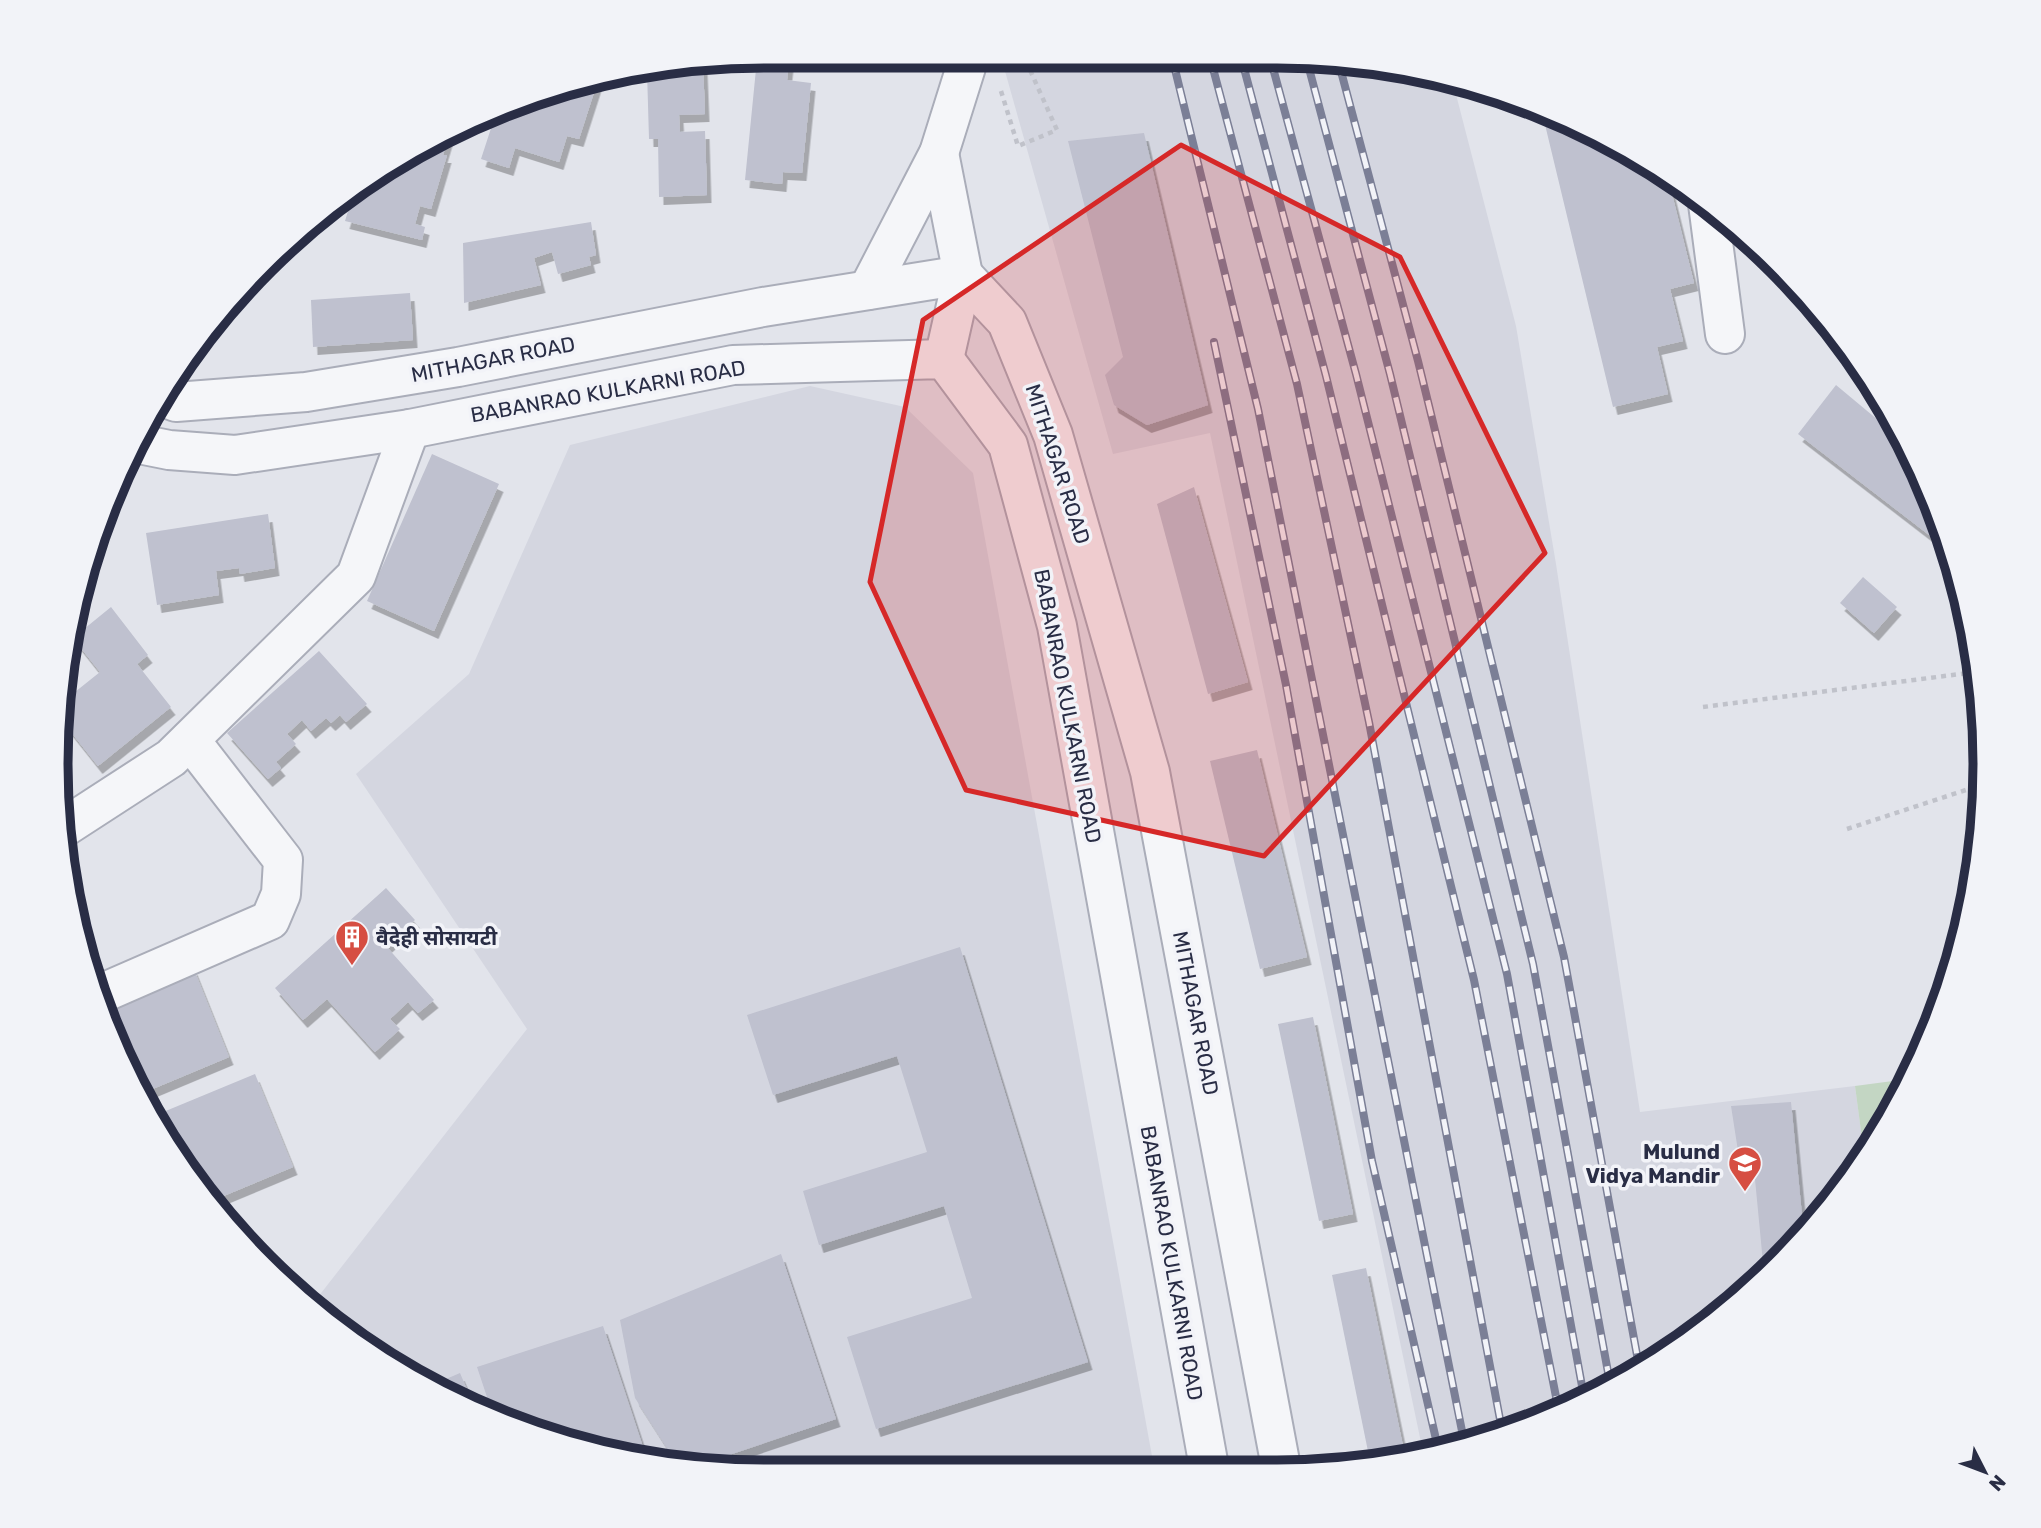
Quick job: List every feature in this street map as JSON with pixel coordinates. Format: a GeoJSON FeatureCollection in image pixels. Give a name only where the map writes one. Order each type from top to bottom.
{"type":"FeatureCollection","features":[{"type":"Feature","properties":{"kind":"street"},"geometry":{"type":"LineString","coordinates":[[868,290],[939,153],[966,68]]}},
{"type":"Feature","properties":{"kind":"street"},"geometry":{"type":"LineString","coordinates":[[939,153],[963,275],[944,359]]}},
{"type":"Feature","properties":{"kind":"street"},"geometry":{"type":"LineString","coordinates":[[1710,219],[1725,334]]}},
{"type":"Feature","properties":{"kind":"street","name":"MITHAGAR ROAD"},"geometry":{"type":"LineString","coordinates":[[171,400],[176,402],[306,392],[963,275],[1007,322],[1053,435],[1150,772],[1280,1460]]}},
{"type":"Feature","properties":{"kind":"street","name":"BABANRAO KULKARNI ROAD"},"geometry":{"type":"LineString","coordinates":[[146,445],[169,450],[235,455],[410,429],[733,365],[944,359],[1008,445],[1057,626],[1208,1460]]}},
{"type":"Feature","properties":{"kind":"street"},"geometry":{"type":"LineString","coordinates":[[71,823],[171,758],[356,576],[410,429]]}},
{"type":"Feature","properties":{"kind":"street"},"geometry":{"type":"LineString","coordinates":[[106,991],[270,920],[281,894],[283,860],[190,740]]}},
{"type":"Feature","properties":{"kind":"path"},"geometry":{"type":"LineString","coordinates":[[1003,90],[1017,146],[1057,130],[1030,70],[1038,68]]}},
{"type":"Feature","properties":{"kind":"path"},"geometry":{"type":"LineString","coordinates":[[1703,706],[1967,673]]}},
{"type":"Feature","properties":{"kind":"path"},"geometry":{"type":"LineString","coordinates":[[1847,829],[1972,788]]}},
{"type":"Feature","properties":{"kind":"highlighted area"},"geometry":{"type":"Polygon","coordinates":[[[1181,145],[1400,257],[1545,553],[1264,856],[966,790],[870,582],[923,320],[1181,145]]]}},
{"type":"Feature","properties":{"kind":"shaded area"},"geometry":{"type":"Polygon","coordinates":[[[1004,68],[1323,70],[1368,74],[1455,92],[1516,326],[1556,564],[1640,1112],[1855,1086],[1862,1140],[1829,1188],[1769,1256],[1736,1287],[1701,1316],[1625,1367],[1543,1407],[1501,1423],[1421,1444],[1210,433],[1113,454],[1004,68]]]}},
{"type":"Feature","properties":{"kind":"shaded area"},"geometry":{"type":"Polygon","coordinates":[[[810,386],[905,407],[973,473],[1153,1460],[764,1460],[673,1454],[628,1446],[540,1423],[456,1388],[377,1342],[318,1297],[527,1029],[356,774],[469,674],[570,445],[810,386]]]}},
{"type":"Feature","properties":{"kind":"green space"},"geometry":{"type":"Polygon","coordinates":[[[1897,1081],[1862,1140],[1855,1086],[1897,1081]]]}},
{"type":"Feature","properties":{"kind":"building"},"geometry":{"type":"Polygon","coordinates":[[[756,68],[788,68],[787,80],[811,83],[802,173],[783,172],[782,184],[745,180],[756,68]]]}},
{"type":"Feature","properties":{"kind":"building"},"geometry":{"type":"Polygon","coordinates":[[[703,71],[705,114],[679,115],[680,132],[705,131],[707,195],[659,197],[658,139],[649,139],[647,79],[703,71]]]}},
{"type":"Feature","properties":{"kind":"building"},"geometry":{"type":"Polygon","coordinates":[[[595,90],[579,139],[567,136],[559,162],[515,148],[509,168],[481,159],[493,123],[540,105],[595,90]]]}},
{"type":"Feature","properties":{"kind":"building"},"geometry":{"type":"Polygon","coordinates":[[[1544,122],[1625,161],[1671,191],[1694,283],[1670,289],[1683,341],[1657,347],[1668,394],[1613,407],[1544,122]]]}},
{"type":"Feature","properties":{"kind":"building"},"geometry":{"type":"Polygon","coordinates":[[[1144,133],[1208,405],[1147,425],[1114,405],[1105,375],[1123,357],[1068,141],[1144,133]]]}},
{"type":"Feature","properties":{"kind":"building"},"geometry":{"type":"Polygon","coordinates":[[[446,145],[443,155],[447,155],[431,209],[420,206],[415,224],[425,227],[422,240],[345,221],[350,205],[416,161],[446,145]]]}},
{"type":"Feature","properties":{"kind":"building"},"geometry":{"type":"Polygon","coordinates":[[[591,222],[596,255],[589,257],[591,265],[558,274],[552,252],[534,258],[541,285],[464,303],[463,243],[591,222]]]}},
{"type":"Feature","properties":{"kind":"building"},"geometry":{"type":"Polygon","coordinates":[[[410,293],[413,340],[313,347],[311,300],[410,293]]]}},
{"type":"Feature","properties":{"kind":"building"},"geometry":{"type":"Polygon","coordinates":[[[1836,385],[1885,426],[1920,498],[1936,540],[1798,434],[1836,385]]]}},
{"type":"Feature","properties":{"kind":"building"},"geometry":{"type":"Polygon","coordinates":[[[432,454],[499,484],[434,631],[367,601],[432,454]]]}},
{"type":"Feature","properties":{"kind":"building"},"geometry":{"type":"Polygon","coordinates":[[[1194,487],[1248,682],[1208,694],[1157,504],[1194,487]]]}},
{"type":"Feature","properties":{"kind":"building"},"geometry":{"type":"Polygon","coordinates":[[[268,514],[275,568],[240,574],[239,568],[216,571],[219,595],[157,605],[146,533],[268,514]]]}},
{"type":"Feature","properties":{"kind":"building"},"geometry":{"type":"Polygon","coordinates":[[[1863,577],[1897,607],[1874,633],[1840,603],[1863,577]]]}},
{"type":"Feature","properties":{"kind":"building"},"geometry":{"type":"Polygon","coordinates":[[[111,607],[148,655],[137,664],[171,707],[98,766],[69,730],[72,694],[100,672],[79,645],[81,631],[111,607]]]}},
{"type":"Feature","properties":{"kind":"building"},"geometry":{"type":"Polygon","coordinates":[[[319,651],[367,704],[346,722],[340,715],[331,723],[326,718],[311,731],[302,720],[287,734],[296,744],[276,762],[281,768],[268,779],[227,733],[319,651]]]}},
{"type":"Feature","properties":{"kind":"building"},"geometry":{"type":"Polygon","coordinates":[[[1257,750],[1307,957],[1260,969],[1210,761],[1257,750]]]}},
{"type":"Feature","properties":{"kind":"building","name":"वैदेही सोसायटी"},"geometry":{"type":"Polygon","coordinates":[[[386,888],[415,920],[386,946],[434,1000],[418,1013],[408,1002],[390,1019],[400,1029],[375,1052],[327,999],[303,1020],[275,988],[386,888]]]}},
{"type":"Feature","properties":{"kind":"building"},"geometry":{"type":"Polygon","coordinates":[[[960,947],[1088,1362],[876,1429],[847,1337],[972,1298],[944,1206],[819,1245],[803,1191],[927,1152],[897,1056],[773,1095],[747,1015],[960,947]]]}},
{"type":"Feature","properties":{"kind":"building"},"geometry":{"type":"Polygon","coordinates":[[[193,967],[229,1057],[150,1090],[110,1002],[193,967]]]}},
{"type":"Feature","properties":{"kind":"building"},"geometry":{"type":"Polygon","coordinates":[[[1313,1017],[1353,1214],[1319,1221],[1278,1024],[1313,1017]]]}},
{"type":"Feature","properties":{"kind":"building"},"geometry":{"type":"Polygon","coordinates":[[[255,1074],[293,1167],[220,1197],[161,1113],[255,1074]]]}},
{"type":"Feature","properties":{"kind":"building"},"geometry":{"type":"Polygon","coordinates":[[[1791,1102],[1802,1220],[1763,1262],[1752,1148],[1738,1151],[1731,1106],[1791,1102]]]}},
{"type":"Feature","properties":{"kind":"building"},"geometry":{"type":"Polygon","coordinates":[[[781,1254],[836,1419],[720,1458],[671,1454],[635,1398],[620,1320],[781,1254]]]}},
{"type":"Feature","properties":{"kind":"building"},"geometry":{"type":"Polygon","coordinates":[[[1366,1268],[1403,1448],[1369,1454],[1332,1275],[1366,1268]]]}},
{"type":"Feature","properties":{"kind":"building"},"geometry":{"type":"Polygon","coordinates":[[[603,1326],[644,1449],[540,1423],[489,1403],[477,1367],[603,1326]]]}},
{"type":"Feature","properties":{"kind":"building"},"geometry":{"type":"Polygon","coordinates":[[[460,1373],[469,1394],[456,1388],[442,1381],[460,1373]]]}},
{"type":"Feature","properties":{"kind":"railway"},"geometry":{"type":"LineString","coordinates":[[1175,68],[1258,409],[1463,1434]]}},
{"type":"Feature","properties":{"kind":"railway"},"geometry":{"type":"LineString","coordinates":[[1213,68],[1297,384],[1369,722],[1501,1423]]}},
{"type":"Feature","properties":{"kind":"railway"},"geometry":{"type":"LineString","coordinates":[[1244,68],[1326,376],[1474,980],[1557,1401]]}},
{"type":"Feature","properties":{"kind":"railway"},"geometry":{"type":"LineString","coordinates":[[1273,68],[1356,374],[1507,974],[1583,1389]]}},
{"type":"Feature","properties":{"kind":"railway"},"geometry":{"type":"LineString","coordinates":[[1309,69],[1390,374],[1533,964],[1609,1376]]}},
{"type":"Feature","properties":{"kind":"railway"},"geometry":{"type":"LineString","coordinates":[[1341,72],[1418,361],[1564,957],[1638,1359]]}},
{"type":"Feature","properties":{"kind":"railway"},"geometry":{"type":"LineString","coordinates":[[1214,342],[1286,685],[1372,1161],[1436,1441]]}},
{"type":"Feature","properties":{"kind":"place","name":"वैदेही सोसायटी"},"geometry":{"type":"Point","coordinates":[352,967]}},
{"type":"Feature","properties":{"kind":"place","name":"Mulund Vidya Mandir"},"geometry":{"type":"Point","coordinates":[1745,1193]}}]}
